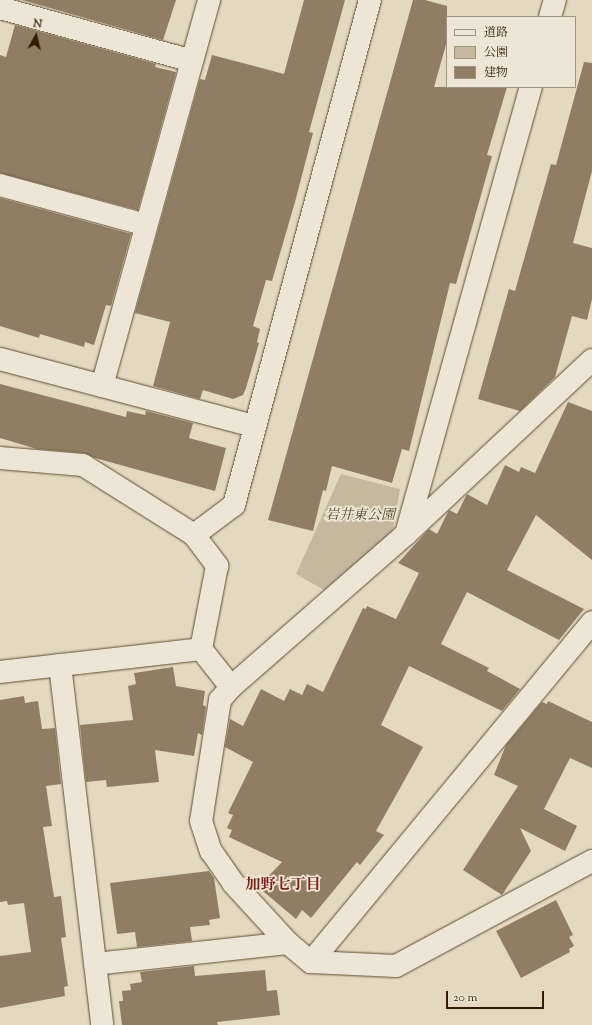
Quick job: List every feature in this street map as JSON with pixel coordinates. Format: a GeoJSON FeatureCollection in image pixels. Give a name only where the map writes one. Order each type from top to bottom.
{"type":"FeatureCollection","features":[{"type":"Feature","properties":{"kind":"street"},"geometry":{"type":"LineString","coordinates":[[102,386],[209,0]]}},
{"type":"Feature","properties":{"kind":"street"},"geometry":{"type":"LineString","coordinates":[[194,535],[234,505],[254,426],[370,0]]}},
{"type":"Feature","properties":{"kind":"street"},"geometry":{"type":"LineString","coordinates":[[550,16],[555,0]]}},
{"type":"Feature","properties":{"kind":"street"},"geometry":{"type":"LineString","coordinates":[[0,8],[34,8],[192,61]]}},
{"type":"Feature","properties":{"kind":"street"},"geometry":{"type":"LineString","coordinates":[[406,534],[531,88]]}},
{"type":"Feature","properties":{"kind":"street"},"geometry":{"type":"LineString","coordinates":[[0,185],[146,225]]}},
{"type":"Feature","properties":{"kind":"street"},"geometry":{"type":"LineString","coordinates":[[0,359],[254,426]]}},
{"type":"Feature","properties":{"kind":"street"},"geometry":{"type":"LineString","coordinates":[[589,368],[406,534],[231,687],[220,700],[201,821],[211,851],[233,883],[288,943],[311,962],[396,966],[592,861]]}},
{"type":"Feature","properties":{"kind":"street"},"geometry":{"type":"LineString","coordinates":[[0,458],[83,466],[194,535],[217,566],[201,649],[231,687]]}},
{"type":"Feature","properties":{"kind":"street"},"geometry":{"type":"LineString","coordinates":[[311,962],[592,622]]}},
{"type":"Feature","properties":{"kind":"street"},"geometry":{"type":"LineString","coordinates":[[0,672],[201,649]]}},
{"type":"Feature","properties":{"kind":"street"},"geometry":{"type":"LineString","coordinates":[[60,665],[102,1025]]}},
{"type":"Feature","properties":{"kind":"street"},"geometry":{"type":"LineString","coordinates":[[95,964],[288,943]]}},
{"type":"Feature","properties":{"kind":"green space","name":"岩井東公園"},"geometry":{"type":"Polygon","coordinates":[[[341,474],[400,489],[392,534],[324,590],[296,574],[341,474]]]}},
{"type":"Feature","properties":{"kind":"building"},"geometry":{"type":"Polygon","coordinates":[[[22,0],[176,0],[163,40],[22,0]]]}},
{"type":"Feature","properties":{"kind":"building"},"geometry":{"type":"Polygon","coordinates":[[[304,0],[345,0],[309,132],[313,133],[295,202],[272,281],[266,280],[253,326],[260,329],[257,342],[259,343],[246,388],[243,395],[233,399],[203,390],[200,399],[153,386],[170,322],[135,313],[200,79],[205,80],[212,55],[284,74],[304,0]]]}},
{"type":"Feature","properties":{"kind":"building"},"geometry":{"type":"Polygon","coordinates":[[[413,0],[425,0],[447,6],[446,45],[434,87],[507,88],[487,155],[492,156],[456,284],[450,283],[409,451],[402,449],[392,483],[332,466],[326,491],[323,490],[313,531],[268,520],[413,0]]]}},
{"type":"Feature","properties":{"kind":"building"},"geometry":{"type":"Polygon","coordinates":[[[15,25],[156,64],[155,67],[176,72],[138,210],[0,173],[0,55],[6,57],[15,25]]]}},
{"type":"Feature","properties":{"kind":"building"},"geometry":{"type":"Polygon","coordinates":[[[584,62],[592,63],[592,171],[573,243],[592,248],[592,299],[587,320],[572,316],[555,377],[520,411],[478,399],[509,289],[515,291],[551,164],[556,165],[584,62]]]}},
{"type":"Feature","properties":{"kind":"building"},"geometry":{"type":"Polygon","coordinates":[[[0,198],[131,234],[111,306],[106,305],[94,345],[85,342],[84,347],[40,334],[39,338],[0,326],[0,198]]]}},
{"type":"Feature","properties":{"kind":"building"},"geometry":{"type":"Polygon","coordinates":[[[0,384],[126,417],[127,411],[145,415],[146,411],[193,423],[189,438],[226,448],[215,491],[95,458],[84,453],[37,449],[0,438],[0,384]]]}},
{"type":"Feature","properties":{"kind":"building"},"geometry":{"type":"Polygon","coordinates":[[[568,402],[592,411],[592,560],[536,515],[507,570],[584,609],[559,640],[467,592],[441,644],[489,668],[487,671],[520,689],[502,711],[409,666],[381,725],[423,747],[376,831],[384,835],[360,865],[357,862],[311,918],[302,910],[296,919],[258,887],[282,862],[229,837],[232,830],[227,828],[233,815],[228,813],[253,762],[225,747],[230,719],[243,726],[261,689],[284,701],[290,689],[302,695],[307,684],[323,692],[363,608],[366,609],[367,606],[396,619],[419,573],[398,563],[429,529],[437,534],[449,510],[457,514],[467,494],[487,505],[505,465],[519,472],[521,467],[535,473],[568,402]]]}},
{"type":"Feature","properties":{"kind":"building"},"geometry":{"type":"Polygon","coordinates":[[[173,667],[176,686],[205,691],[203,705],[206,707],[202,735],[198,733],[194,756],[155,750],[159,782],[107,787],[106,780],[86,782],[80,725],[133,720],[128,686],[136,684],[134,673],[173,667]]]}},
{"type":"Feature","properties":{"kind":"building"},"geometry":{"type":"Polygon","coordinates":[[[24,696],[25,703],[38,701],[42,729],[55,728],[61,784],[46,786],[52,826],[43,827],[54,897],[61,896],[66,937],[61,938],[68,986],[64,987],[65,996],[0,1008],[0,956],[31,952],[24,903],[8,905],[7,901],[0,902],[0,700],[24,696]]]}},
{"type":"Feature","properties":{"kind":"building"},"geometry":{"type":"Polygon","coordinates":[[[548,701],[592,722],[592,768],[570,758],[544,809],[577,826],[565,851],[520,828],[531,851],[502,895],[463,870],[518,786],[494,775],[506,745],[542,702],[547,704],[548,701]]]}},
{"type":"Feature","properties":{"kind":"building"},"geometry":{"type":"Polygon","coordinates":[[[209,871],[214,878],[220,918],[209,920],[210,925],[190,927],[192,941],[137,947],[135,932],[117,934],[110,883],[209,871]]]}},
{"type":"Feature","properties":{"kind":"building"},"geometry":{"type":"Polygon","coordinates":[[[556,900],[573,935],[569,937],[574,946],[569,949],[570,952],[521,978],[496,931],[556,900]]]}},
{"type":"Feature","properties":{"kind":"building"},"geometry":{"type":"Polygon","coordinates":[[[194,966],[195,976],[265,970],[267,991],[277,990],[280,1015],[217,1022],[218,1025],[122,1025],[119,1001],[123,1001],[122,991],[131,990],[130,984],[142,982],[140,972],[194,966]]]}},
{"type":"Feature","properties":{"kind":"district","name":"加野七丁目"},"geometry":{"type":"Point","coordinates":[283,886]}}]}
